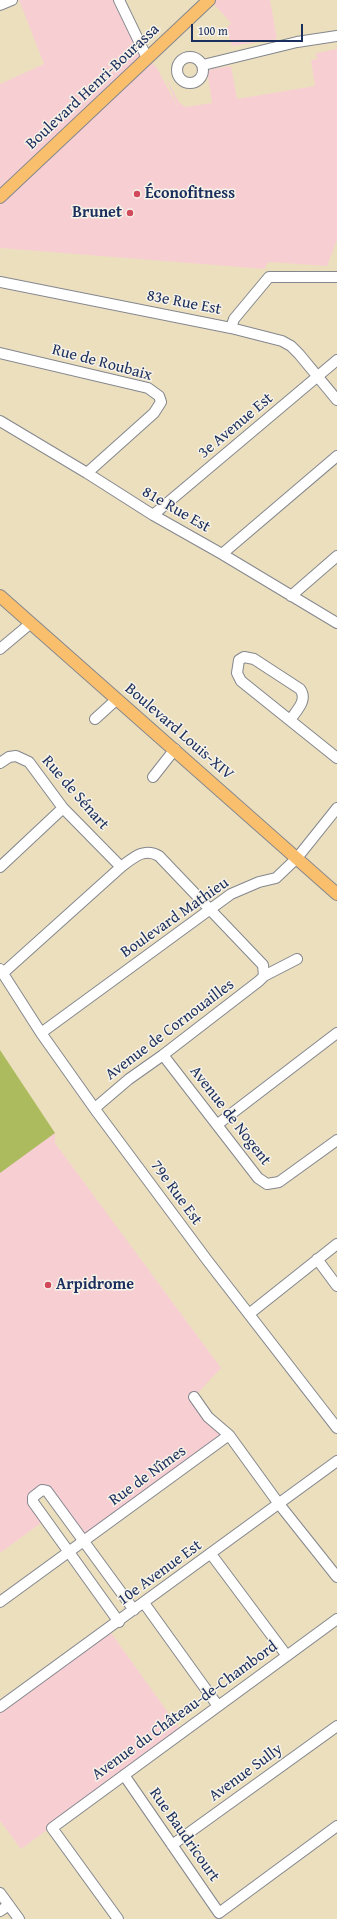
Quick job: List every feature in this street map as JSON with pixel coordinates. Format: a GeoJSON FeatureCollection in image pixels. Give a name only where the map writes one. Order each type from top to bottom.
{"type":"FeatureCollection","features":[{"type":"Feature","properties":{"kind":"main road","name":"Boulevard Henri-Bourassa"},"geometry":{"type":"LineString","coordinates":[[0,197],[209,0]]}},
{"type":"Feature","properties":{"kind":"main road","name":"Boulevard Louis-XIV"},"geometry":{"type":"LineString","coordinates":[[0,596],[175,749],[337,894]]}},
{"type":"Feature","properties":{"kind":"street"},"geometry":{"type":"LineString","coordinates":[[0,5],[12,0]]}},
{"type":"Feature","properties":{"kind":"street"},"geometry":{"type":"LineString","coordinates":[[120,0],[147,58]]}},
{"type":"Feature","properties":{"kind":"street"},"geometry":{"type":"LineString","coordinates":[[203,65],[298,42],[337,36]]}},
{"type":"Feature","properties":{"kind":"street"},"geometry":{"type":"LineString","coordinates":[[231,328],[234,319],[269,277],[337,277]]}},
{"type":"Feature","properties":{"kind":"street","name":"83e Rue Est"},"geometry":{"type":"LineString","coordinates":[[0,282],[231,328],[282,341],[291,346],[337,400]]}},
{"type":"Feature","properties":{"kind":"street","name":"Rue de Roubaix"},"geometry":{"type":"LineString","coordinates":[[0,353],[148,388],[159,396],[161,402],[154,412],[87,473]]}},
{"type":"Feature","properties":{"kind":"street","name":"3e Avenue Est"},"geometry":{"type":"LineString","coordinates":[[152,515],[318,378],[337,360]]}},
{"type":"Feature","properties":{"kind":"street","name":"81e Rue Est"},"geometry":{"type":"LineString","coordinates":[[0,421],[87,473],[152,515],[222,554],[337,623]]}},
{"type":"Feature","properties":{"kind":"street"},"geometry":{"type":"LineString","coordinates":[[222,554],[337,456]]}},
{"type":"Feature","properties":{"kind":"street"},"geometry":{"type":"LineString","coordinates":[[291,596],[337,556]]}},
{"type":"Feature","properties":{"kind":"street"},"geometry":{"type":"LineString","coordinates":[[0,649],[31,623]]}},
{"type":"Feature","properties":{"kind":"street"},"geometry":{"type":"LineString","coordinates":[[290,720],[304,699],[304,694],[300,689],[254,659],[244,657],[239,660],[237,673],[241,681],[337,758]]}},
{"type":"Feature","properties":{"kind":"street"},"geometry":{"type":"LineString","coordinates":[[95,719],[117,698]]}},
{"type":"Feature","properties":{"kind":"street"},"geometry":{"type":"LineString","coordinates":[[153,776],[175,749]]}},
{"type":"Feature","properties":{"kind":"street","name":"Rue de Sénart"},"geometry":{"type":"LineString","coordinates":[[0,763],[9,757],[16,756],[29,762],[63,808],[121,867]]}},
{"type":"Feature","properties":{"kind":"street"},"geometry":{"type":"LineString","coordinates":[[0,867],[63,808]]}},
{"type":"Feature","properties":{"kind":"street","name":"Boulevard Mathieu"},"geometry":{"type":"LineString","coordinates":[[41,1033],[231,894],[276,878],[297,858],[337,808]]}},
{"type":"Feature","properties":{"kind":"street"},"geometry":{"type":"LineString","coordinates":[[2,971],[121,867],[135,856],[152,852],[159,856],[211,908],[259,960],[263,965],[264,976]]}},
{"type":"Feature","properties":{"kind":"street","name":"Avenue de Cornouailles"},"geometry":{"type":"LineString","coordinates":[[95,1108],[129,1079],[164,1055],[264,976],[297,959]]}},
{"type":"Feature","properties":{"kind":"street","name":"79e Rue Est"},"geometry":{"type":"LineString","coordinates":[[2,971],[41,1033],[95,1108],[249,1314],[337,1428]]}},
{"type":"Feature","properties":{"kind":"street"},"geometry":{"type":"LineString","coordinates":[[218,1124],[337,1033]]}},
{"type":"Feature","properties":{"kind":"street","name":"Avenue de Nogent"},"geometry":{"type":"LineString","coordinates":[[164,1055],[258,1178],[267,1184],[279,1182],[337,1140]]}},
{"type":"Feature","properties":{"kind":"street"},"geometry":{"type":"LineString","coordinates":[[249,1314],[337,1244]]}},
{"type":"Feature","properties":{"kind":"street"},"geometry":{"type":"LineString","coordinates":[[317,1259],[337,1286]]}},
{"type":"Feature","properties":{"kind":"street"},"geometry":{"type":"LineString","coordinates":[[194,1397],[208,1417],[229,1436],[279,1504],[337,1577]]}},
{"type":"Feature","properties":{"kind":"street","name":"Rue de Nîmes"},"geometry":{"type":"LineString","coordinates":[[0,1602],[229,1436]]}},
{"type":"Feature","properties":{"kind":"street","name":"10e Avenue Est"},"geometry":{"type":"LineString","coordinates":[[0,1707],[119,1622],[337,1461]]}},
{"type":"Feature","properties":{"kind":"street"},"geometry":{"type":"LineString","coordinates":[[119,1622],[33,1502],[33,1497],[38,1493],[42,1490],[46,1492],[134,1610]]}},
{"type":"Feature","properties":{"kind":"street"},"geometry":{"type":"LineString","coordinates":[[211,1554],[287,1656]]}},
{"type":"Feature","properties":{"kind":"street"},"geometry":{"type":"LineString","coordinates":[[144,1603],[218,1706]]}},
{"type":"Feature","properties":{"kind":"street","name":"Avenue du Château-de-Chambord"},"geometry":{"type":"LineString","coordinates":[[118,1919],[52,1828],[337,1619]]}},
{"type":"Feature","properties":{"kind":"street","name":"Avenue Sully"},"geometry":{"type":"LineString","coordinates":[[172,1845],[337,1726]]}},
{"type":"Feature","properties":{"kind":"street","name":"Rue Baudricourt"},"geometry":{"type":"LineString","coordinates":[[124,1775],[219,1913],[337,1826]]}},
{"type":"Feature","properties":{"kind":"street"},"geometry":{"type":"LineString","coordinates":[[0,1893],[19,1919]]}},
{"type":"Feature","properties":{"kind":"street"},"geometry":{"type":"LineString","coordinates":[[0,1912],[9,1904]]}},
{"type":"Feature","properties":{"kind":"shaded area"},"geometry":{"type":"Polygon","coordinates":[[[19,0],[119,0],[147,58],[157,68],[178,108],[166,78],[179,102],[185,107],[212,103],[207,70],[231,66],[237,99],[315,86],[311,60],[317,59],[316,53],[337,49],[337,240],[327,266],[269,262],[265,269],[0,248],[0,84],[44,64],[19,0]]]}},
{"type":"Feature","properties":{"kind":"shaded area"},"geometry":{"type":"Polygon","coordinates":[[[210,0],[270,0],[277,39],[232,46],[226,29],[231,23],[210,0]]]}},
{"type":"Feature","properties":{"kind":"shaded area"},"geometry":{"type":"Polygon","coordinates":[[[55,1133],[55,1143],[221,1368],[194,1397],[229,1435],[84,1541],[47,1492],[33,1497],[45,1520],[0,1553],[0,1171],[55,1133]]]}},
{"type":"Feature","properties":{"kind":"shaded area"},"geometry":{"type":"Polygon","coordinates":[[[109,1630],[182,1732],[21,1849],[0,1821],[0,1707],[109,1630]]]}},
{"type":"Feature","properties":{"kind":"green space"},"geometry":{"type":"Polygon","coordinates":[[[0,1050],[55,1133],[0,1173],[0,1050]]]}},
{"type":"Feature","properties":{"kind":"place","name":"Éconofitness"},"geometry":{"type":"Point","coordinates":[137,194]}},
{"type":"Feature","properties":{"kind":"place","name":"Brunet"},"geometry":{"type":"Point","coordinates":[130,213]}},
{"type":"Feature","properties":{"kind":"place","name":"Arpidrome"},"geometry":{"type":"Point","coordinates":[48,1285]}}]}
